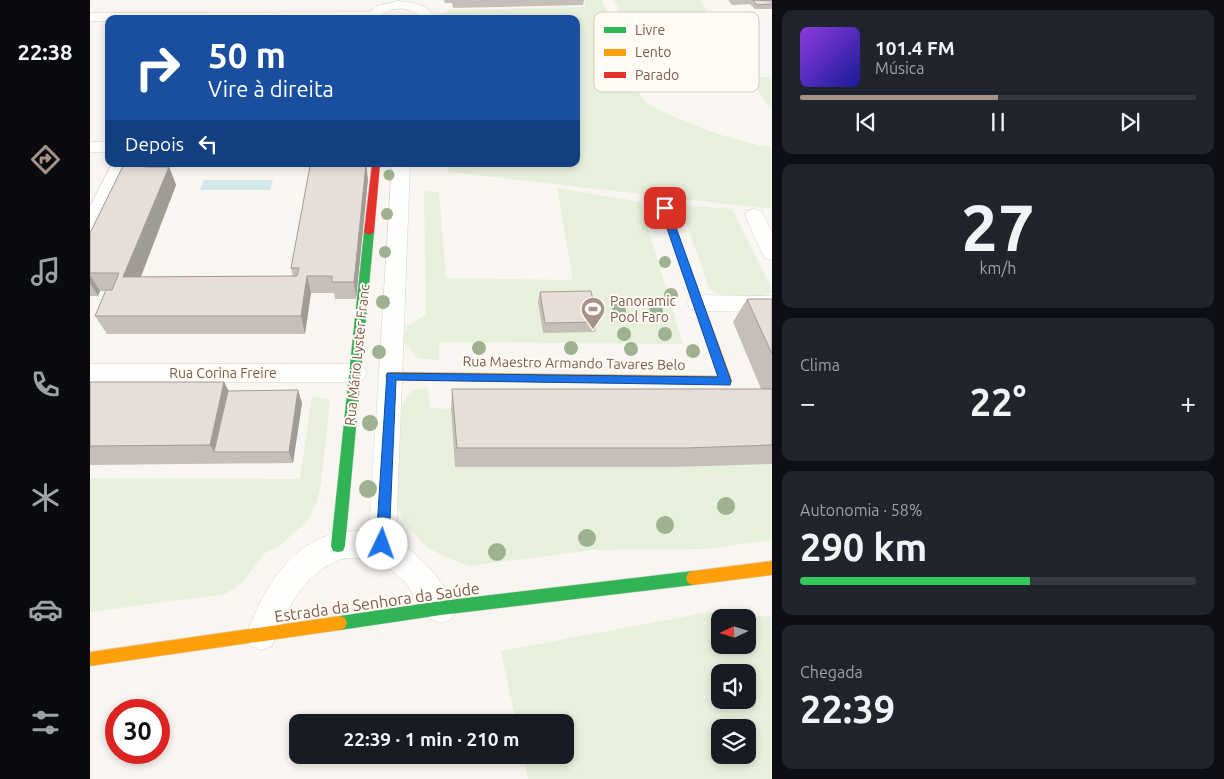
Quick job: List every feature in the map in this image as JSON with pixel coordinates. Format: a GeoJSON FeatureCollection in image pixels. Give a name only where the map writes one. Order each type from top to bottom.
{"type":"FeatureCollection","features":[{"type":"Feature","properties":{"kind":"street"},"geometry":{"type":"LineString","coordinates":[[196,15],[204,0]]}},
{"type":"Feature","properties":{"kind":"street"},"geometry":{"type":"LineString","coordinates":[[375,15],[391,3],[409,3],[426,15]]}},
{"type":"Feature","properties":{"kind":"street"},"geometry":{"type":"LineString","coordinates":[[90,17],[105,17]]}},
{"type":"Feature","properties":{"kind":"street"},"geometry":{"type":"LineString","coordinates":[[90,147],[105,148]]}},
{"type":"Feature","properties":{"kind":"street"},"geometry":{"type":"LineString","coordinates":[[90,224],[119,167]]}},
{"type":"Feature","properties":{"kind":"street","name":"Rua Mário Lyster Franc"},"geometry":{"type":"LineString","coordinates":[[338,546],[376,167]]}},
{"type":"Feature","properties":{"kind":"street"},"geometry":{"type":"LineString","coordinates":[[382,544],[401,167]]}},
{"type":"Feature","properties":{"kind":"street"},"geometry":{"type":"LineString","coordinates":[[665,208],[698,302],[772,304]]}},
{"type":"Feature","properties":{"kind":"street"},"geometry":{"type":"LineString","coordinates":[[754,215],[772,253]]}},
{"type":"Feature","properties":{"kind":"street","name":"Rua Maestro Armando Tavares Belo"},"geometry":{"type":"LineString","coordinates":[[391,376],[726,381],[698,302]]}},
{"type":"Feature","properties":{"kind":"street","name":"Rua Corina Freire"},"geometry":{"type":"LineString","coordinates":[[90,373],[355,373]]}},
{"type":"Feature","properties":{"kind":"street"},"geometry":{"type":"LineString","coordinates":[[261,635],[269,611],[288,581],[316,558],[338,546],[382,544],[415,572],[441,608]]}},
{"type":"Feature","properties":{"kind":"street"},"geometry":{"type":"LineString","coordinates":[[669,580],[772,568]]}},
{"type":"Feature","properties":{"kind":"street"},"geometry":{"type":"LineString","coordinates":[[669,580],[738,584]]}},
{"type":"Feature","properties":{"kind":"street","name":"Estrada da Senhora da Saúde"},"geometry":{"type":"LineString","coordinates":[[90,660],[441,608],[669,580]]}},
{"type":"Feature","properties":{"kind":"green space"},"geometry":{"type":"Polygon","coordinates":[[[585,0],[602,0],[607,12],[594,12],[594,92],[638,92],[643,99],[653,106],[685,122],[724,136],[771,147],[771,209],[448,172],[448,167],[580,167],[580,15],[440,14],[452,10],[585,7],[585,0]]]}},
{"type":"Feature","properties":{"kind":"green space"},"geometry":{"type":"Polygon","coordinates":[[[614,0],[700,0],[709,12],[620,12],[614,0]]]}},
{"type":"Feature","properties":{"kind":"green space"},"geometry":{"type":"Polygon","coordinates":[[[759,77],[771,77],[771,109],[759,92],[759,77]]]}},
{"type":"Feature","properties":{"kind":"green space"},"geometry":{"type":"Polygon","coordinates":[[[557,188],[640,202],[683,344],[439,342],[439,360],[418,358],[403,341],[406,327],[426,314],[424,191],[439,192],[446,278],[573,280],[557,188]]]}},
{"type":"Feature","properties":{"kind":"green space"},"geometry":{"type":"Polygon","coordinates":[[[680,205],[732,209],[771,287],[771,293],[754,296],[731,296],[719,294],[709,288],[680,205]]]}},
{"type":"Feature","properties":{"kind":"green space"},"geometry":{"type":"Polygon","coordinates":[[[428,388],[430,408],[451,409],[455,467],[673,467],[771,464],[771,540],[706,549],[592,550],[470,566],[448,558],[428,548],[415,535],[404,522],[397,504],[402,407],[411,392],[428,388]]]}},
{"type":"Feature","properties":{"kind":"green space"},"geometry":{"type":"Polygon","coordinates":[[[312,397],[330,399],[321,483],[317,502],[308,520],[282,544],[265,553],[243,582],[225,594],[90,612],[90,478],[300,479],[312,397]]]}},
{"type":"Feature","properties":{"kind":"green space"},"geometry":{"type":"Polygon","coordinates":[[[709,612],[711,612],[711,654],[756,654],[756,616],[771,617],[771,779],[528,779],[525,764],[574,764],[574,714],[514,714],[501,651],[709,612]]]}},
{"type":"Feature","properties":{"kind":"water"},"geometry":{"type":"Polygon","coordinates":[[[204,180],[273,180],[270,190],[200,190],[204,180]]]}},
{"type":"Feature","properties":{"kind":"building"},"geometry":{"type":"Polygon","coordinates":[[[753,0],[772,1],[772,4],[757,5],[753,0]]]}},
{"type":"Feature","properties":{"kind":"building"},"geometry":{"type":"Polygon","coordinates":[[[123,167],[169,167],[123,277],[297,276],[299,268],[291,268],[310,167],[366,167],[354,282],[332,282],[332,276],[307,276],[301,316],[95,316],[106,290],[112,290],[119,273],[90,273],[90,233],[123,167]]]}},
{"type":"Feature","properties":{"kind":"building"},"geometry":{"type":"Polygon","coordinates":[[[591,291],[598,322],[545,323],[540,292],[591,291]]]}},
{"type":"Feature","properties":{"kind":"building"},"geometry":{"type":"Polygon","coordinates":[[[747,299],[772,299],[772,354],[747,299]]]}},
{"type":"Feature","properties":{"kind":"building"},"geometry":{"type":"Polygon","coordinates":[[[90,382],[224,382],[210,445],[90,446],[90,382]]]}},
{"type":"Feature","properties":{"kind":"building"},"geometry":{"type":"Polygon","coordinates":[[[452,389],[772,389],[772,445],[686,448],[457,448],[452,389]]]}},
{"type":"Feature","properties":{"kind":"building"},"geometry":{"type":"Polygon","coordinates":[[[298,390],[289,452],[214,452],[228,391],[298,390]]]}},
{"type":"Feature","properties":{"kind":"traffic: fast"},"geometry":{"type":"LineString","coordinates":[[665,208],[695,294]]}},
{"type":"Feature","properties":{"kind":"traffic: fast"},"geometry":{"type":"LineString","coordinates":[[338,546],[369,232]]}},
{"type":"Feature","properties":{"kind":"traffic: fast"},"geometry":{"type":"LineString","coordinates":[[340,623],[441,608],[693,578]]}},
{"type":"Feature","properties":{"kind":"traffic: slow"},"geometry":{"type":"LineString","coordinates":[[391,376],[726,381],[695,294]]}},
{"type":"Feature","properties":{"kind":"traffic: slow"},"geometry":{"type":"LineString","coordinates":[[693,578],[772,568]]}},
{"type":"Feature","properties":{"kind":"traffic: slow"},"geometry":{"type":"LineString","coordinates":[[90,659],[340,623]]}},
{"type":"Feature","properties":{"kind":"traffic: jam"},"geometry":{"type":"LineString","coordinates":[[369,232],[376,167]]}},
{"type":"Feature","properties":{"kind":"place","name":"Panoramic Pool Faro"},"geometry":{"type":"Point","coordinates":[593,330]}},
{"type":"Feature","properties":{"kind":"route"},"geometry":{"type":"LineString","coordinates":[[382,544],[391,376],[726,381],[665,208]]}}]}
